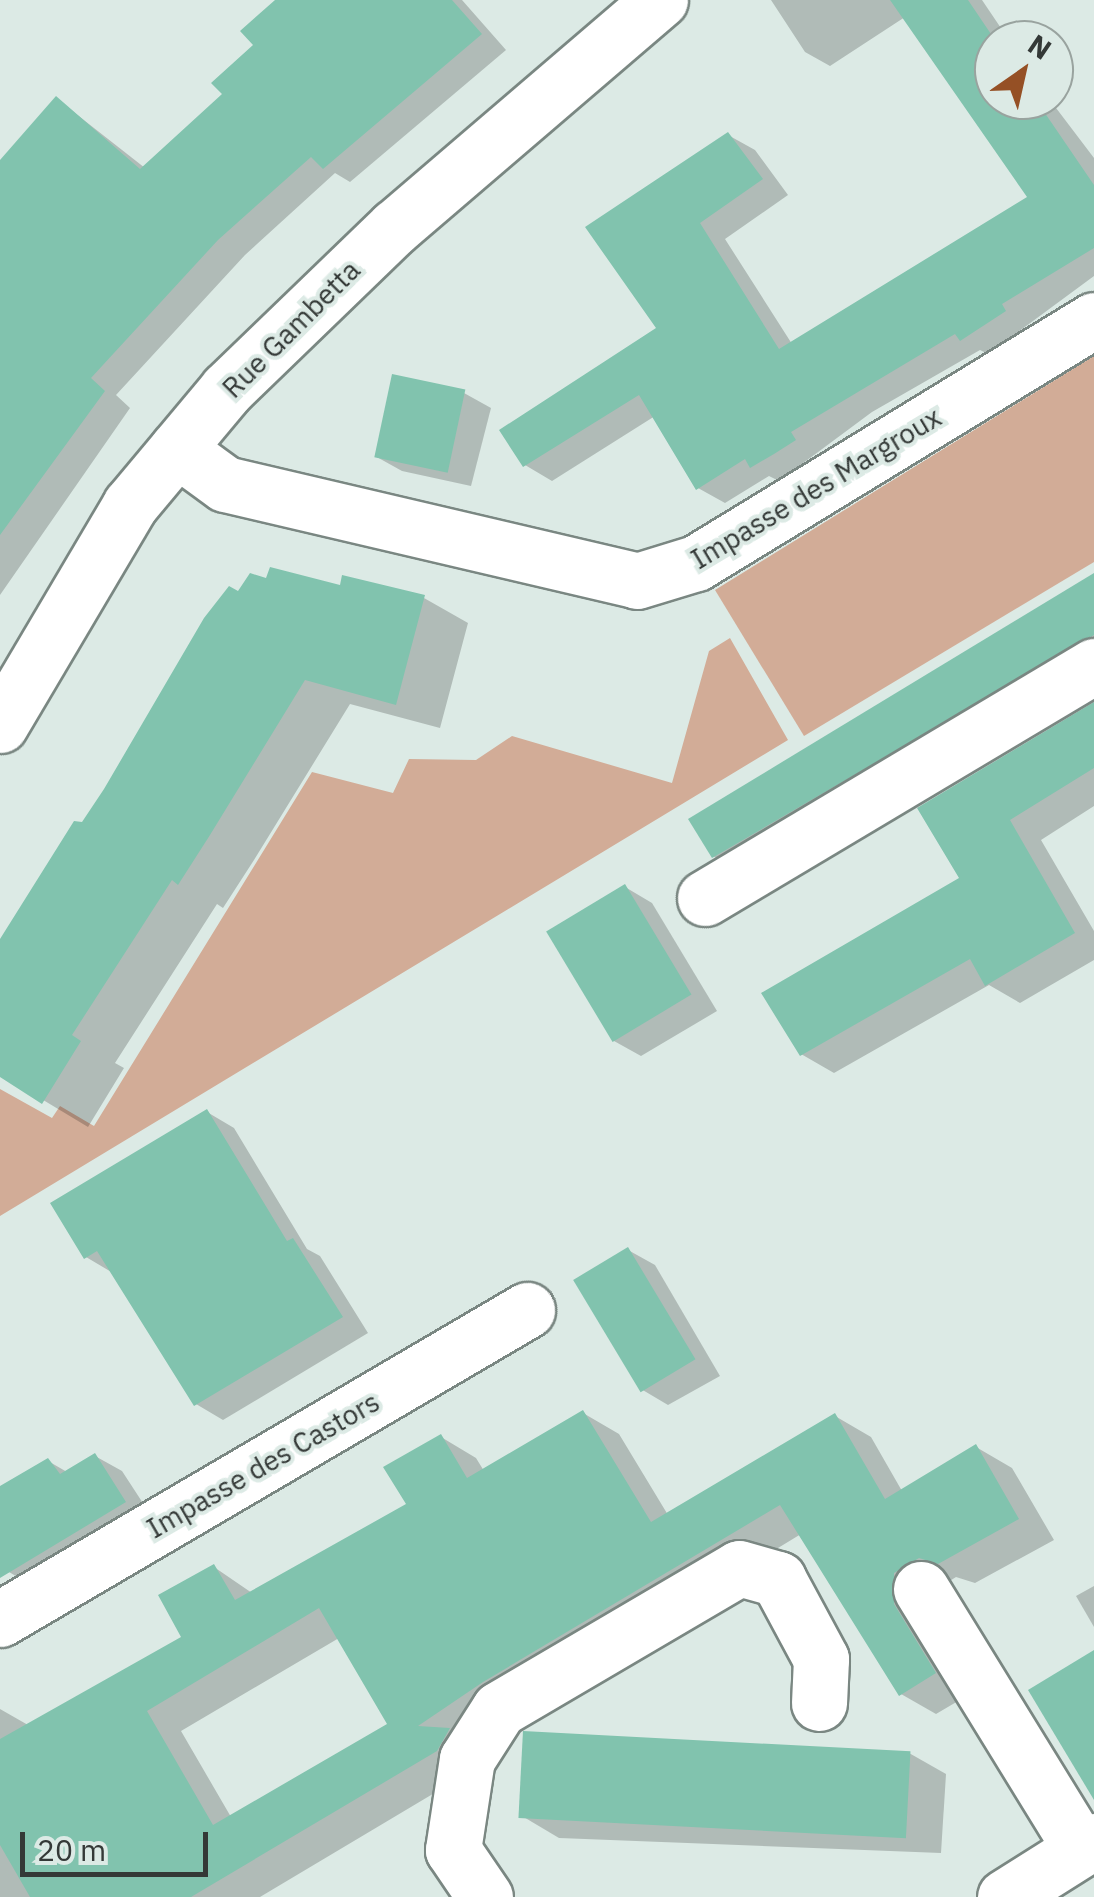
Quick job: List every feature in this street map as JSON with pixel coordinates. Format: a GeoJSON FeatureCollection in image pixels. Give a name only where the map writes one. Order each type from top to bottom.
{"type":"FeatureCollection","features":[{"type":"Feature","properties":{"kind":"street","name":"Rue Gambetta"},"geometry":{"type":"LineString","coordinates":[[0,725],[130,506],[227,389],[395,227],[660,0]]}},
{"type":"Feature","properties":{"kind":"street","name":"Impasse des Margroux"},"geometry":{"type":"LineString","coordinates":[[177,450],[225,484],[637,582],[696,563],[1094,320]]}},
{"type":"Feature","properties":{"kind":"street"},"geometry":{"type":"LineString","coordinates":[[705,898],[1094,666]]}},
{"type":"Feature","properties":{"kind":"street","name":"Impasse des Castors"},"geometry":{"type":"LineString","coordinates":[[0,1619],[527,1310]]}},
{"type":"Feature","properties":{"kind":"street"},"geometry":{"type":"LineString","coordinates":[[485,1897],[454,1850],[468,1759],[499,1709],[739,1568],[778,1579],[821,1660],[819,1703]]}},
{"type":"Feature","properties":{"kind":"street"},"geometry":{"type":"LineString","coordinates":[[921,1589],[1088,1844],[1005,1897]]}},
{"type":"Feature","properties":{"kind":"shaded area"},"geometry":{"type":"Polygon","coordinates":[[[1094,356],[1094,562],[804,736],[715,590],[1094,356]]]}},
{"type":"Feature","properties":{"kind":"shaded area"},"geometry":{"type":"Polygon","coordinates":[[[730,638],[788,740],[0,1216],[0,1089],[52,1118],[60,1106],[94,1126],[312,772],[393,793],[409,759],[476,760],[512,736],[672,783],[709,651],[730,638]]]}},
{"type":"Feature","properties":{"kind":"building"},"geometry":{"type":"Polygon","coordinates":[[[275,0],[452,0],[482,34],[323,169],[311,157],[218,240],[91,378],[105,391],[0,535],[0,160],[56,96],[140,169],[222,94],[211,83],[253,45],[240,31],[275,0]]]}},
{"type":"Feature","properties":{"kind":"building"},"geometry":{"type":"Polygon","coordinates":[[[890,0],[968,0],[982,20],[974,20],[974,120],[1050,120],[1094,185],[1094,248],[1002,304],[1006,311],[960,341],[955,334],[791,432],[796,440],[774,454],[750,468],[745,459],[696,490],[639,395],[523,467],[499,430],[656,328],[585,227],[728,132],[763,179],[700,223],[779,349],[1027,197],[890,0]]]}},
{"type":"Feature","properties":{"kind":"building"},"geometry":{"type":"Polygon","coordinates":[[[392,374],[465,390],[448,473],[374,457],[392,374]]]}},
{"type":"Feature","properties":{"kind":"building"},"geometry":{"type":"Polygon","coordinates":[[[270,567],[340,585],[342,575],[425,595],[396,705],[305,680],[178,885],[172,880],[72,1035],[81,1041],[42,1104],[0,1077],[0,939],[74,821],[82,822],[104,789],[204,618],[229,586],[238,591],[250,573],[266,578],[270,567]]]}},
{"type":"Feature","properties":{"kind":"building"},"geometry":{"type":"Polygon","coordinates":[[[1094,573],[1094,635],[712,858],[688,819],[1094,573]]]}},
{"type":"Feature","properties":{"kind":"building"},"geometry":{"type":"Polygon","coordinates":[[[1094,702],[1094,768],[1010,820],[1075,933],[985,986],[970,959],[800,1056],[761,993],[959,878],[917,808],[1094,702]]]}},
{"type":"Feature","properties":{"kind":"building"},"geometry":{"type":"Polygon","coordinates":[[[625,884],[691,995],[613,1042],[546,931],[625,884]]]}},
{"type":"Feature","properties":{"kind":"building"},"geometry":{"type":"Polygon","coordinates":[[[207,1109],[287,1241],[293,1238],[343,1317],[194,1406],[97,1251],[84,1259],[50,1203],[207,1109]]]}},
{"type":"Feature","properties":{"kind":"building"},"geometry":{"type":"Polygon","coordinates":[[[628,1247],[695,1359],[641,1392],[573,1280],[628,1247]]]}},
{"type":"Feature","properties":{"kind":"building"},"geometry":{"type":"Polygon","coordinates":[[[583,1410],[651,1522],[835,1413],[885,1499],[976,1444],[1019,1519],[938,1564],[919,1558],[894,1573],[894,1604],[936,1673],[899,1696],[780,1505],[483,1682],[418,1726],[450,1728],[437,1751],[191,1897],[30,1897],[0,1845],[0,1739],[181,1637],[158,1595],[214,1564],[235,1600],[406,1504],[383,1467],[441,1434],[467,1478],[583,1410]],[[319,1608],[147,1711],[213,1825],[387,1724],[319,1608]]]}},
{"type":"Feature","properties":{"kind":"building"},"geometry":{"type":"Polygon","coordinates":[[[95,1453],[126,1502],[0,1578],[0,1486],[48,1458],[60,1474],[95,1453]]]}},
{"type":"Feature","properties":{"kind":"building"},"geometry":{"type":"Polygon","coordinates":[[[1094,1650],[1094,1800],[1028,1690],[1094,1650]]]}},
{"type":"Feature","properties":{"kind":"building"},"geometry":{"type":"Polygon","coordinates":[[[523,1731],[910,1751],[906,1838],[518,1818],[523,1731]]]}}]}
